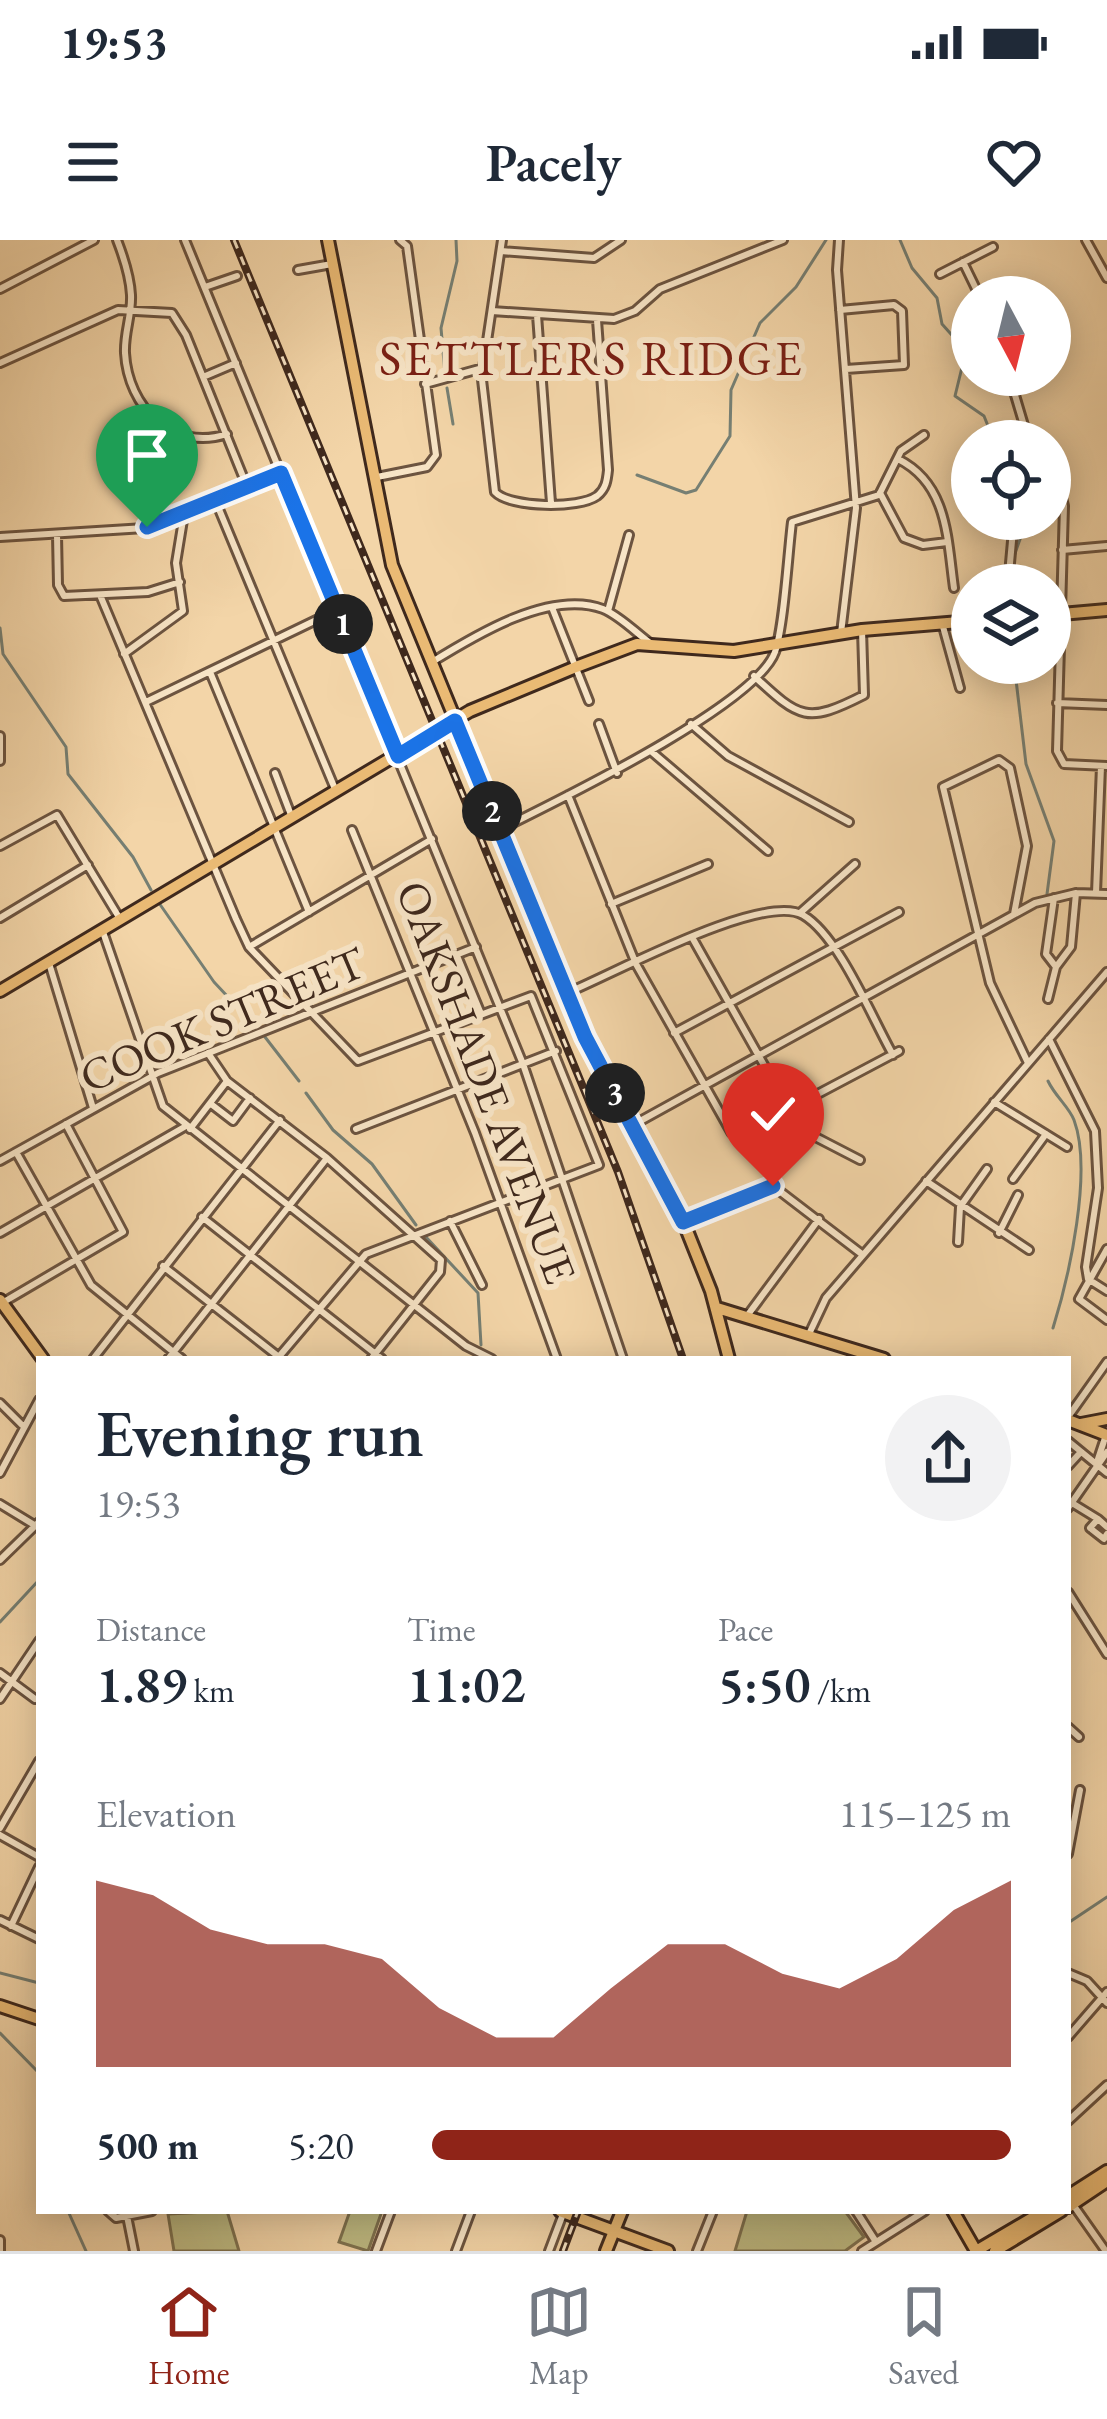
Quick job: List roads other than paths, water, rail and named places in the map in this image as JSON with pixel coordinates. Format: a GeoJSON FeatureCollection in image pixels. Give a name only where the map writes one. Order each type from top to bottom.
{"type":"FeatureCollection","features":[{"type":"Feature","properties":{"kind":"main road"},"geometry":{"type":"LineString","coordinates":[[328,240],[389,554],[566,994],[683,1222],[717,1308],[728,1356]]}},
{"type":"Feature","properties":{"kind":"main road"},"geometry":{"type":"LineString","coordinates":[[1071,613],[1107,610]]}},
{"type":"Feature","properties":{"kind":"main road"},"geometry":{"type":"LineString","coordinates":[[0,991],[455,721],[576,667],[650,643],[710,652],[951,622]]}},
{"type":"Feature","properties":{"kind":"main road"},"geometry":{"type":"LineString","coordinates":[[1,1301],[41,1356]]}},
{"type":"Feature","properties":{"kind":"main road"},"geometry":{"type":"LineString","coordinates":[[717,1308],[875,1356]]}},
{"type":"Feature","properties":{"kind":"main road"},"geometry":{"type":"LineString","coordinates":[[1106,1419],[1107,1435],[1071,1420],[1106,1419]]}},
{"type":"Feature","properties":{"kind":"main road"},"geometry":{"type":"LineString","coordinates":[[0,2006],[36,2018]]}},
{"type":"Feature","properties":{"kind":"main road"},"geometry":{"type":"LineString","coordinates":[[1071,2200],[1107,2171]]}},
{"type":"Feature","properties":{"kind":"main road"},"geometry":{"type":"LineString","coordinates":[[1071,2201],[1107,2181]]}},
{"type":"Feature","properties":{"kind":"main road"},"geometry":{"type":"LineString","coordinates":[[609,2251],[623,2214]]}},
{"type":"Feature","properties":{"kind":"main road"},"geometry":{"type":"LineString","coordinates":[[951,2214],[972,2251],[1039,2214]]}},
{"type":"Feature","properties":{"kind":"main road"},"geometry":{"type":"LineString","coordinates":[[995,2251],[1050,2214]]}},
{"type":"Feature","properties":{"kind":"main road"},"geometry":{"type":"LineString","coordinates":[[592,2216],[616,2232],[668,2251]]}},
{"type":"Feature","properties":{"kind":"street"},"geometry":{"type":"LineString","coordinates":[[0,289],[94,240]]}},
{"type":"Feature","properties":{"kind":"street"},"geometry":{"type":"LineString","coordinates":[[117,240],[129,274],[131,309],[125,350],[129,375],[142,404],[163,426],[194,440],[227,434]]}},
{"type":"Feature","properties":{"kind":"street"},"geometry":{"type":"LineString","coordinates":[[185,240],[523,1064],[622,1356]]}},
{"type":"Feature","properties":{"kind":"street"},"geometry":{"type":"LineString","coordinates":[[373,478],[434,462],[407,246],[400,240]]}},
{"type":"Feature","properties":{"kind":"street"},"geometry":{"type":"LineString","coordinates":[[502,240],[481,371],[494,492],[511,504],[591,499],[608,477],[597,320]]}},
{"type":"Feature","properties":{"kind":"street"},"geometry":{"type":"LineString","coordinates":[[501,251],[595,258],[621,240]]}},
{"type":"Feature","properties":{"kind":"street"},"geometry":{"type":"LineString","coordinates":[[492,311],[597,320],[628,315],[660,289],[783,240]]}},
{"type":"Feature","properties":{"kind":"street"},"geometry":{"type":"LineString","coordinates":[[839,240],[856,504],[841,633]]}},
{"type":"Feature","properties":{"kind":"street"},"geometry":{"type":"LineString","coordinates":[[1086,240],[1107,278]]}},
{"type":"Feature","properties":{"kind":"street"},"geometry":{"type":"LineString","coordinates":[[940,274],[993,247]]}},
{"type":"Feature","properties":{"kind":"street"},"geometry":{"type":"LineString","coordinates":[[963,262],[970,276]]}},
{"type":"Feature","properties":{"kind":"street"},"geometry":{"type":"LineString","coordinates":[[298,270],[332,264]]}},
{"type":"Feature","properties":{"kind":"street"},"geometry":{"type":"LineString","coordinates":[[205,287],[237,276]]}},
{"type":"Feature","properties":{"kind":"street"},"geometry":{"type":"LineString","coordinates":[[840,310],[894,305],[902,311],[904,365],[845,370]]}},
{"type":"Feature","properties":{"kind":"street"},"geometry":{"type":"LineString","coordinates":[[0,363],[131,309],[162,309],[175,316],[248,488]]}},
{"type":"Feature","properties":{"kind":"street"},"geometry":{"type":"LineString","coordinates":[[537,315],[551,503]]}},
{"type":"Feature","properties":{"kind":"street"},"geometry":{"type":"LineString","coordinates":[[203,376],[236,363]]}},
{"type":"Feature","properties":{"kind":"street"},"geometry":{"type":"LineString","coordinates":[[425,385],[481,371]]}},
{"type":"Feature","properties":{"kind":"street"},"geometry":{"type":"LineString","coordinates":[[137,458],[163,426]]}},
{"type":"Feature","properties":{"kind":"street"},"geometry":{"type":"LineString","coordinates":[[500,830],[652,752],[754,676],[774,655],[792,522],[880,493],[898,459],[924,435]]}},
{"type":"Feature","properties":{"kind":"street"},"geometry":{"type":"LineString","coordinates":[[898,459],[924,476],[937,495],[951,568]]}},
{"type":"Feature","properties":{"kind":"street"},"geometry":{"type":"LineString","coordinates":[[0,537],[137,530],[281,473]]}},
{"type":"Feature","properties":{"kind":"street"},"geometry":{"type":"LineString","coordinates":[[880,493],[904,538],[923,544],[947,542]]}},
{"type":"Feature","properties":{"kind":"street"},"geometry":{"type":"LineString","coordinates":[[216,502],[337,793]]}},
{"type":"Feature","properties":{"kind":"street"},"geometry":{"type":"LineString","coordinates":[[124,654],[183,611],[176,563],[184,514]]}},
{"type":"Feature","properties":{"kind":"street"},"geometry":{"type":"LineString","coordinates":[[57,535],[61,593],[154,592],[180,582]]}},
{"type":"Feature","properties":{"kind":"street"},"geometry":{"type":"LineString","coordinates":[[608,611],[629,535]]}},
{"type":"Feature","properties":{"kind":"street"},"geometry":{"type":"LineString","coordinates":[[1060,564],[1062,540]]}},
{"type":"Feature","properties":{"kind":"street"},"geometry":{"type":"LineString","coordinates":[[1062,550],[1107,546]]}},
{"type":"Feature","properties":{"kind":"street"},"geometry":{"type":"LineString","coordinates":[[100,595],[249,947],[358,1061],[531,996],[599,1165],[358,1260],[281,1356]]}},
{"type":"Feature","properties":{"kind":"street"},"geometry":{"type":"LineString","coordinates":[[552,609],[589,701]]}},
{"type":"Feature","properties":{"kind":"street"},"geometry":{"type":"LineString","coordinates":[[431,663],[506,619],[552,609],[608,611],[650,643]]}},
{"type":"Feature","properties":{"kind":"street"},"geometry":{"type":"LineString","coordinates":[[145,703],[337,610]]}},
{"type":"Feature","properties":{"kind":"street"},"geometry":{"type":"LineString","coordinates":[[942,623],[960,688]]}},
{"type":"Feature","properties":{"kind":"street"},"geometry":{"type":"LineString","coordinates":[[754,676],[807,716],[826,715],[864,695],[862,630]]}},
{"type":"Feature","properties":{"kind":"street"},"geometry":{"type":"LineString","coordinates":[[210,671],[309,911]]}},
{"type":"Feature","properties":{"kind":"street"},"geometry":{"type":"LineString","coordinates":[[1057,684],[1058,757],[1064,764],[1104,766],[1096,893]]}},
{"type":"Feature","properties":{"kind":"street"},"geometry":{"type":"LineString","coordinates":[[1057,703],[1107,705]]}},
{"type":"Feature","properties":{"kind":"street"},"geometry":{"type":"LineString","coordinates":[[598,724],[617,773]]}},
{"type":"Feature","properties":{"kind":"street"},"geometry":{"type":"LineString","coordinates":[[691,724],[728,756],[849,822]]}},
{"type":"Feature","properties":{"kind":"street"},"geometry":{"type":"LineString","coordinates":[[0,736],[0,761]]}},
{"type":"Feature","properties":{"kind":"street"},"geometry":{"type":"LineString","coordinates":[[652,752],[768,851]]}},
{"type":"Feature","properties":{"kind":"street"},"geometry":{"type":"LineString","coordinates":[[1014,915],[1027,856],[1010,768],[1005,761],[992,761],[944,783],[993,994],[1028,1063]]}},
{"type":"Feature","properties":{"kind":"street"},"geometry":{"type":"LineString","coordinates":[[274,773],[292,819]]}},
{"type":"Feature","properties":{"kind":"street"},"geometry":{"type":"LineString","coordinates":[[566,994],[636,964],[693,939],[766,910],[800,914],[833,948],[896,1053],[789,1110],[734,1133],[636,964],[568,795]]}},
{"type":"Feature","properties":{"kind":"street"},"geometry":{"type":"LineString","coordinates":[[0,846],[57,815],[120,919]]}},
{"type":"Feature","properties":{"kind":"street","name":"OAKSHADE AVENUE"},"geometry":{"type":"LineString","coordinates":[[352,830],[501,1202],[556,1356]]}},
{"type":"Feature","properties":{"kind":"street"},"geometry":{"type":"LineString","coordinates":[[249,947],[431,838]]}},
{"type":"Feature","properties":{"kind":"street"},"geometry":{"type":"LineString","coordinates":[[611,904],[708,864]]}},
{"type":"Feature","properties":{"kind":"street"},"geometry":{"type":"LineString","coordinates":[[800,914],[855,864]]}},
{"type":"Feature","properties":{"kind":"street"},"geometry":{"type":"LineString","coordinates":[[0,918],[88,865]]}},
{"type":"Feature","properties":{"kind":"street"},"geometry":{"type":"LineString","coordinates":[[1048,999],[1056,967],[1071,947],[1076,893]]}},
{"type":"Feature","properties":{"kind":"street"},"geometry":{"type":"LineString","coordinates":[[633,1125],[1014,915],[1054,897],[1107,894]]}},
{"type":"Feature","properties":{"kind":"street"},"geometry":{"type":"LineString","coordinates":[[1054,897],[1046,954],[1056,967]]}},
{"type":"Feature","properties":{"kind":"street"},"geometry":{"type":"LineString","coordinates":[[674,1033],[899,912]]}},
{"type":"Feature","properties":{"kind":"street"},"geometry":{"type":"LineString","coordinates":[[103,929],[163,1106],[414,1306],[486,1356]]}},
{"type":"Feature","properties":{"kind":"street"},"geometry":{"type":"LineString","coordinates":[[693,939],[804,1135],[860,1160]]}},
{"type":"Feature","properties":{"kind":"street","name":"COOK STREET"},"geometry":{"type":"LineString","coordinates":[[0,1161],[152,1076],[476,947]]}},
{"type":"Feature","properties":{"kind":"street"},"geometry":{"type":"LineString","coordinates":[[457,955],[481,1014]]}},
{"type":"Feature","properties":{"kind":"street"},"geometry":{"type":"LineString","coordinates":[[48,962],[92,1108]]}},
{"type":"Feature","properties":{"kind":"street"},"geometry":{"type":"LineString","coordinates":[[809,1334],[826,1298],[1107,972]]}},
{"type":"Feature","properties":{"kind":"street"},"geometry":{"type":"LineString","coordinates":[[1099,981],[1107,989]]}},
{"type":"Feature","properties":{"kind":"street"},"geometry":{"type":"LineString","coordinates":[[1048,1039],[1095,1131],[1098,1188],[1088,1279]]}},
{"type":"Feature","properties":{"kind":"street"},"geometry":{"type":"LineString","coordinates":[[356,1129],[556,1051]]}},
{"type":"Feature","properties":{"kind":"street"},"geometry":{"type":"LineString","coordinates":[[208,1053],[227,1081],[327,1158],[443,1267],[377,1356]]}},
{"type":"Feature","properties":{"kind":"street"},"geometry":{"type":"LineString","coordinates":[[0,1233],[188,1127],[227,1081]]}},
{"type":"Feature","properties":{"kind":"street"},"geometry":{"type":"LineString","coordinates":[[210,1103],[233,1121],[250,1098]]}},
{"type":"Feature","properties":{"kind":"street"},"geometry":{"type":"LineString","coordinates":[[994,1102],[1067,1147]]}},
{"type":"Feature","properties":{"kind":"street"},"geometry":{"type":"LineString","coordinates":[[95,1356],[280,1120]]}},
{"type":"Feature","properties":{"kind":"street"},"geometry":{"type":"LineString","coordinates":[[1,1301],[123,1232],[66,1124]]}},
{"type":"Feature","properties":{"kind":"street"},"geometry":{"type":"LineString","coordinates":[[1013,1179],[1046,1134]]}},
{"type":"Feature","properties":{"kind":"street"},"geometry":{"type":"LineString","coordinates":[[16,1152],[94,1289],[171,1356],[327,1158]]}},
{"type":"Feature","properties":{"kind":"street"},"geometry":{"type":"LineString","coordinates":[[958,1242],[962,1204],[987,1169]]}},
{"type":"Feature","properties":{"kind":"street"},"geometry":{"type":"LineString","coordinates":[[926,1181],[1029,1250]]}},
{"type":"Feature","properties":{"kind":"street"},"geometry":{"type":"LineString","coordinates":[[683,1222],[773,1186],[863,1255]]}},
{"type":"Feature","properties":{"kind":"street"},"geometry":{"type":"LineString","coordinates":[[999,1233],[1018,1195]]}},
{"type":"Feature","properties":{"kind":"street"},"geometry":{"type":"LineString","coordinates":[[202,1217],[375,1356]]}},
{"type":"Feature","properties":{"kind":"street"},"geometry":{"type":"LineString","coordinates":[[747,1316],[819,1220]]}},
{"type":"Feature","properties":{"kind":"street"},"geometry":{"type":"LineString","coordinates":[[450,1221],[482,1285]]}},
{"type":"Feature","properties":{"kind":"street"},"geometry":{"type":"LineString","coordinates":[[1091,1235],[1107,1249],[1080,1302],[1107,1320]]}},
{"type":"Feature","properties":{"kind":"street"},"geometry":{"type":"LineString","coordinates":[[163,1265],[277,1356]]}},
{"type":"Feature","properties":{"kind":"street"},"geometry":{"type":"LineString","coordinates":[[1088,1279],[1107,1291]]}},
{"type":"Feature","properties":{"kind":"street"},"geometry":{"type":"LineString","coordinates":[[1071,1420],[1107,1362]]}},
{"type":"Feature","properties":{"kind":"street"},"geometry":{"type":"LineString","coordinates":[[0,1403],[22,1424]]}},
{"type":"Feature","properties":{"kind":"street"},"geometry":{"type":"LineString","coordinates":[[0,1473],[36,1404]]}},
{"type":"Feature","properties":{"kind":"street"},"geometry":{"type":"LineString","coordinates":[[1096,1468],[1107,1435]]}},
{"type":"Feature","properties":{"kind":"street"},"geometry":{"type":"LineString","coordinates":[[1071,1445],[1107,1473]]}},
{"type":"Feature","properties":{"kind":"street"},"geometry":{"type":"LineString","coordinates":[[1071,1505],[1107,1452]]}},
{"type":"Feature","properties":{"kind":"street"},"geometry":{"type":"LineString","coordinates":[[1071,1462],[1078,1454]]}},
{"type":"Feature","properties":{"kind":"street"},"geometry":{"type":"LineString","coordinates":[[0,1504],[36,1523]]}},
{"type":"Feature","properties":{"kind":"street"},"geometry":{"type":"LineString","coordinates":[[1071,1506],[1098,1520],[1090,1528],[1104,1539],[1107,1531]]}},
{"type":"Feature","properties":{"kind":"street"},"geometry":{"type":"LineString","coordinates":[[0,1560],[36,1526]]}},
{"type":"Feature","properties":{"kind":"street"},"geometry":{"type":"LineString","coordinates":[[1071,1596],[1107,1654]]}},
{"type":"Feature","properties":{"kind":"street"},"geometry":{"type":"LineString","coordinates":[[0,1699],[36,1645]]}},
{"type":"Feature","properties":{"kind":"street"},"geometry":{"type":"LineString","coordinates":[[0,1673],[34,1699]]}},
{"type":"Feature","properties":{"kind":"street"},"geometry":{"type":"LineString","coordinates":[[1071,1730],[1079,1737]]}},
{"type":"Feature","properties":{"kind":"street"},"geometry":{"type":"LineString","coordinates":[[36,1766],[0,1832],[36,1855]]}},
{"type":"Feature","properties":{"kind":"street"},"geometry":{"type":"LineString","coordinates":[[1071,1838],[1080,1790]]}},
{"type":"Feature","properties":{"kind":"street"},"geometry":{"type":"LineString","coordinates":[[11,1925],[36,1877]]}},
{"type":"Feature","properties":{"kind":"street"},"geometry":{"type":"LineString","coordinates":[[0,1920],[36,1938]]}},
{"type":"Feature","properties":{"kind":"street"},"geometry":{"type":"LineString","coordinates":[[1071,1974],[1106,1997],[1071,2034]]}},
{"type":"Feature","properties":{"kind":"street"},"geometry":{"type":"LineString","coordinates":[[1071,2118],[1107,2085]]}},
{"type":"Feature","properties":{"kind":"street"},"geometry":{"type":"LineString","coordinates":[[1071,2208],[1105,2250]]}},
{"type":"Feature","properties":{"kind":"street"},"geometry":{"type":"LineString","coordinates":[[110,2214],[137,2214]]}},
{"type":"Feature","properties":{"kind":"street"},"geometry":{"type":"LineString","coordinates":[[376,2251],[391,2214]]}},
{"type":"Feature","properties":{"kind":"street"},"geometry":{"type":"LineString","coordinates":[[456,2251],[470,2214]]}},
{"type":"Feature","properties":{"kind":"street"},"geometry":{"type":"LineString","coordinates":[[549,2251],[562,2214]]}},
{"type":"Feature","properties":{"kind":"street"},"geometry":{"type":"LineString","coordinates":[[697,2251],[711,2214]]}},
{"type":"Feature","properties":{"kind":"street"},"geometry":{"type":"LineString","coordinates":[[858,2214],[877,2242]]}},
{"type":"Feature","properties":{"kind":"street"},"geometry":{"type":"LineString","coordinates":[[863,2251],[914,2214]]}},
{"type":"Feature","properties":{"kind":"street"},"geometry":{"type":"LineString","coordinates":[[127,2216],[134,2251]]}},
{"type":"Feature","properties":{"kind":"street"},"geometry":{"type":"LineString","coordinates":[[0,2240],[0,2251]]}},
{"type":"Feature","properties":{"kind":"waterway"},"geometry":{"type":"LineString","coordinates":[[445,374],[441,328],[457,261],[456,240]]}},
{"type":"Feature","properties":{"kind":"waterway"},"geometry":{"type":"LineString","coordinates":[[637,475],[686,493],[696,490],[730,436],[731,390],[760,323],[796,287],[826,240]]}},
{"type":"Feature","properties":{"kind":"waterway"},"geometry":{"type":"LineString","coordinates":[[900,240],[912,268],[937,298],[942,324],[966,351],[955,396],[986,420]]}},
{"type":"Feature","properties":{"kind":"waterway"},"geometry":{"type":"LineString","coordinates":[[447,388],[453,424]]}},
{"type":"Feature","properties":{"kind":"waterway"},"geometry":{"type":"LineString","coordinates":[[1013,559],[1020,540]]}},
{"type":"Feature","properties":{"kind":"waterway"},"geometry":{"type":"LineString","coordinates":[[0,628],[3,654],[66,747],[68,774],[133,857],[151,890]]}},
{"type":"Feature","properties":{"kind":"waterway"},"geometry":{"type":"LineString","coordinates":[[1016,684],[1026,764],[1054,841],[1047,894]]}},
{"type":"Feature","properties":{"kind":"waterway"},"geometry":{"type":"LineString","coordinates":[[159,903],[214,982],[257,1028]]}},
{"type":"Feature","properties":{"kind":"waterway"},"geometry":{"type":"LineString","coordinates":[[265,1037],[299,1081]]}},
{"type":"Feature","properties":{"kind":"waterway"},"geometry":{"type":"LineString","coordinates":[[1048,1081],[1074,1120],[1081,1167],[1072,1253],[1053,1328]]}},
{"type":"Feature","properties":{"kind":"waterway"},"geometry":{"type":"LineString","coordinates":[[306,1093],[333,1130],[372,1164],[416,1225]]}},
{"type":"Feature","properties":{"kind":"waterway"},"geometry":{"type":"LineString","coordinates":[[425,1236],[478,1293],[481,1345]]}},
{"type":"Feature","properties":{"kind":"waterway"},"geometry":{"type":"LineString","coordinates":[[0,1622],[36,1583]]}},
{"type":"Feature","properties":{"kind":"waterway"},"geometry":{"type":"LineString","coordinates":[[1071,1921],[1107,1897]]}},
{"type":"Feature","properties":{"kind":"waterway"},"geometry":{"type":"LineString","coordinates":[[0,1973],[36,1982]]}},
{"type":"Feature","properties":{"kind":"waterway"},"geometry":{"type":"LineString","coordinates":[[0,2033],[36,2070]]}},
{"type":"Feature","properties":{"kind":"waterway"},"geometry":{"type":"LineString","coordinates":[[69,2214],[86,2251]]}},
{"type":"Feature","properties":{"kind":"railway"},"geometry":{"type":"LineString","coordinates":[[234,240],[618,1172],[682,1356]]}},
{"type":"Feature","properties":{"kind":"railway"},"geometry":{"type":"LineString","coordinates":[[563,2251],[577,2214]]}},
{"type":"Feature","properties":{"kind":"district","name":"SETTLERS RIDGE"},"geometry":{"type":"Point","coordinates":[592,358]}}]}
